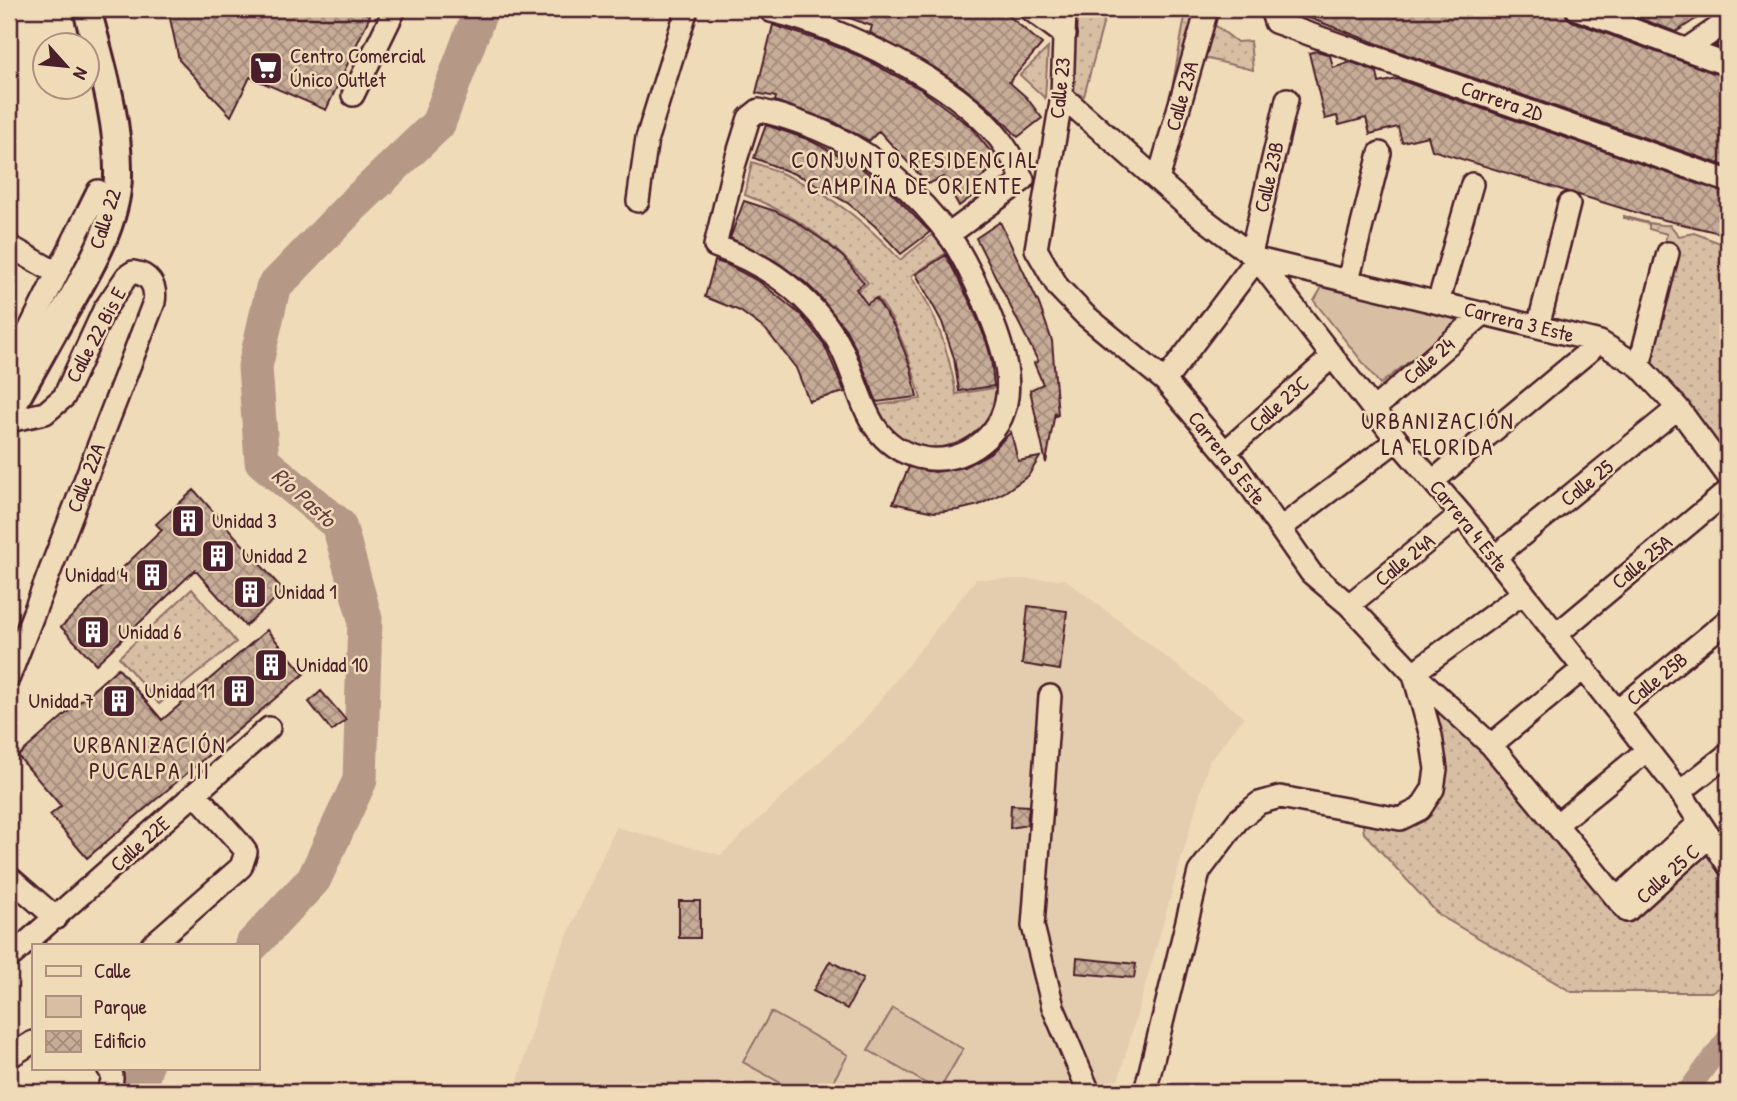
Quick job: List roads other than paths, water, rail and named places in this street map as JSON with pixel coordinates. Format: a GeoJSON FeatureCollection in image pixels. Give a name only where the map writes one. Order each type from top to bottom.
{"type":"FeatureCollection","features":[{"type":"Feature","properties":{"kind":"main road","name":"Calle 22"},"geometry":{"type":"LineString","coordinates":[[9,411],[78,287],[105,231],[115,203],[118,177],[115,124],[87,9]]}},
{"type":"Feature","properties":{"kind":"street"},"geometry":{"type":"LineString","coordinates":[[353,95],[395,9]]}},
{"type":"Feature","properties":{"kind":"street"},"geometry":{"type":"LineString","coordinates":[[638,201],[647,138],[687,9]]}},
{"type":"Feature","properties":{"kind":"street"},"geometry":{"type":"LineString","coordinates":[[1030,9],[1065,35]]}},
{"type":"Feature","properties":{"kind":"street","name":"Calle 23"},"geometry":{"type":"LineString","coordinates":[[1036,249],[1062,96],[1065,9]]}},
{"type":"Feature","properties":{"kind":"street"},"geometry":{"type":"LineString","coordinates":[[1577,9],[1728,65]]}},
{"type":"Feature","properties":{"kind":"street"},"geometry":{"type":"LineString","coordinates":[[771,11],[843,34],[897,61],[931,82],[994,132],[1023,180]]}},
{"type":"Feature","properties":{"kind":"street","name":"Calle 23A"},"geometry":{"type":"LineString","coordinates":[[1158,180],[1206,13]]}},
{"type":"Feature","properties":{"kind":"street","name":"Carrera 2D"},"geometry":{"type":"LineString","coordinates":[[1273,15],[1728,181]]}},
{"type":"Feature","properties":{"kind":"street"},"geometry":{"type":"LineString","coordinates":[[1687,49],[1728,21]]}},
{"type":"Feature","properties":{"kind":"street","name":"Carrera 4 Este"},"geometry":{"type":"LineString","coordinates":[[1062,96],[1187,206],[1254,257],[1397,440],[1461,514],[1584,668],[1680,792],[1728,865]]}},
{"type":"Feature","properties":{"kind":"street","name":"Calle 23B"},"geometry":{"type":"LineString","coordinates":[[1165,381],[1254,257],[1287,99]]}},
{"type":"Feature","properties":{"kind":"street"},"geometry":{"type":"LineString","coordinates":[[759,110],[817,129],[867,155],[904,186],[948,234],[970,271],[996,329],[1005,355],[1009,381],[1004,410],[989,435],[963,454],[939,459],[919,458],[899,450],[874,428],[864,411],[850,367],[838,343],[801,296],[756,263],[715,246],[734,166],[749,118],[759,110]]}},
{"type":"Feature","properties":{"kind":"street"},"geometry":{"type":"LineString","coordinates":[[1348,281],[1380,153]]}},
{"type":"Feature","properties":{"kind":"street"},"geometry":{"type":"LineString","coordinates":[[948,234],[1023,180],[1047,184]]}},
{"type":"Feature","properties":{"kind":"street","name":"Calle 24"},"geometry":{"type":"LineString","coordinates":[[1438,303],[1472,184]]}},
{"type":"Feature","properties":{"kind":"street"},"geometry":{"type":"LineString","coordinates":[[9,371],[14,346],[57,273],[97,191]]}},
{"type":"Feature","properties":{"kind":"street"},"geometry":{"type":"LineString","coordinates":[[1538,327],[1569,204]]}},
{"type":"Feature","properties":{"kind":"street"},"geometry":{"type":"LineString","coordinates":[[9,246],[57,273]]}},
{"type":"Feature","properties":{"kind":"street","name":"Carrera 5 Este"},"geometry":{"type":"LineString","coordinates":[[1036,249],[1058,287],[1085,315],[1165,381],[1225,452],[1311,573],[1349,605],[1413,673],[1491,745],[1556,825],[1625,902]]}},
{"type":"Feature","properties":{"kind":"street"},"geometry":{"type":"LineString","coordinates":[[1639,366],[1668,253]]}},
{"type":"Feature","properties":{"kind":"street","name":"Carrera 3 Este"},"geometry":{"type":"LineString","coordinates":[[1254,257],[1600,342],[1639,366],[1678,408],[1728,476]]}},
{"type":"Feature","properties":{"kind":"street","name":"Calle 22 Bis E"},"geometry":{"type":"LineString","coordinates":[[9,421],[45,413],[64,397],[104,310],[127,276],[133,272],[148,278]]}},
{"type":"Feature","properties":{"kind":"street","name":"Calle 22A"},"geometry":{"type":"LineString","coordinates":[[9,677],[154,302],[155,295],[148,278]]}},
{"type":"Feature","properties":{"kind":"street","name":"Calle 24"},"geometry":{"type":"LineString","coordinates":[[1374,410],[1484,313]]}},
{"type":"Feature","properties":{"kind":"street"},"geometry":{"type":"LineString","coordinates":[[1433,481],[1600,342]]}},
{"type":"Feature","properties":{"kind":"street","name":"Calle 23C"},"geometry":{"type":"LineString","coordinates":[[1225,452],[1332,356]]}},
{"type":"Feature","properties":{"kind":"street","name":"Calle 25"},"geometry":{"type":"LineString","coordinates":[[1495,558],[1678,408]]}},
{"type":"Feature","properties":{"kind":"street"},"geometry":{"type":"LineString","coordinates":[[1281,528],[1397,440]]}},
{"type":"Feature","properties":{"kind":"street","name":"Calle 25A"},"geometry":{"type":"LineString","coordinates":[[1557,634],[1728,491]]}},
{"type":"Feature","properties":{"kind":"street","name":"Calle 24A"},"geometry":{"type":"LineString","coordinates":[[1349,605],[1461,514]]}},
{"type":"Feature","properties":{"kind":"street"},"geometry":{"type":"LineString","coordinates":[[1413,673],[1523,593]]}},
{"type":"Feature","properties":{"kind":"street","name":"Calle 25B"},"geometry":{"type":"LineString","coordinates":[[1617,711],[1728,620]]}},
{"type":"Feature","properties":{"kind":"street"},"geometry":{"type":"LineString","coordinates":[[1491,745],[1584,668]]}},
{"type":"Feature","properties":{"kind":"street","name":"Carrera 5 Este"},"geometry":{"type":"LineString","coordinates":[[1145,1092],[1199,872],[1238,820],[1259,803],[1280,797],[1400,819],[1420,809],[1433,789],[1436,769],[1431,736],[1413,673]]}},
{"type":"Feature","properties":{"kind":"street"},"geometry":{"type":"LineString","coordinates":[[1050,696],[1033,926],[1053,1007],[1088,1092]]}},
{"type":"Feature","properties":{"kind":"street","name":"Calle 22E"},"geometry":{"type":"LineString","coordinates":[[9,958],[269,728]]}},
{"type":"Feature","properties":{"kind":"street"},"geometry":{"type":"LineString","coordinates":[[1556,825],[1646,751]]}},
{"type":"Feature","properties":{"kind":"street"},"geometry":{"type":"LineString","coordinates":[[1680,792],[1728,754]]}},
{"type":"Feature","properties":{"kind":"street"},"geometry":{"type":"LineString","coordinates":[[153,944],[241,867],[244,860],[246,852],[241,845],[196,794]]}},
{"type":"Feature","properties":{"kind":"street","name":"Calle 25 C"},"geometry":{"type":"LineString","coordinates":[[1625,902],[1705,829]]}},
{"type":"Feature","properties":{"kind":"street"},"geometry":{"type":"LineString","coordinates":[[9,877],[56,918]]}},
{"type":"Feature","properties":{"kind":"street"},"geometry":{"type":"LineString","coordinates":[[9,1057],[32,1043]]}},
{"type":"Feature","properties":{"kind":"street"},"geometry":{"type":"LineString","coordinates":[[1131,1092],[1145,1092]]}},
{"type":"Feature","properties":{"kind":"waterway","name":"Río Pasto"},"geometry":{"type":"LineString","coordinates":[[253,944],[314,879],[360,780],[365,619],[339,525],[262,461],[255,367],[273,288],[350,208],[438,124],[481,9]]}},
{"type":"Feature","properties":{"kind":"waterway"},"geometry":{"type":"LineString","coordinates":[[1687,1092],[1728,1037]]}},
{"type":"Feature","properties":{"kind":"waterway","name":"Río Pasto"},"geometry":{"type":"LineString","coordinates":[[138,1092],[144,1070]]}},
{"type":"Feature","properties":{"kind":"place","name":"Centro Comercial Único Outlet"},"geometry":{"type":"Point","coordinates":[266,68]}},
{"type":"Feature","properties":{"kind":"place","name":"Unidad 3"},"geometry":{"type":"Point","coordinates":[188,521]}},
{"type":"Feature","properties":{"kind":"place","name":"Unidad 2"},"geometry":{"type":"Point","coordinates":[218,556]}},
{"type":"Feature","properties":{"kind":"place","name":"Unidad 4"},"geometry":{"type":"Point","coordinates":[152,575]}},
{"type":"Feature","properties":{"kind":"place","name":"Unidad 1"},"geometry":{"type":"Point","coordinates":[250,592]}},
{"type":"Feature","properties":{"kind":"place","name":"Unidad 6"},"geometry":{"type":"Point","coordinates":[93,632]}},
{"type":"Feature","properties":{"kind":"place","name":"Unidad 10"},"geometry":{"type":"Point","coordinates":[271,665]}},
{"type":"Feature","properties":{"kind":"place","name":"Unidad 11"},"geometry":{"type":"Point","coordinates":[239,691]}},
{"type":"Feature","properties":{"kind":"place","name":"Unidad 7"},"geometry":{"type":"Point","coordinates":[119,701]}},
{"type":"Feature","properties":{"kind":"district","name":"CONJUNTO RESIDENCIAL CAMPIÑA DE ORIENTE"},"geometry":{"type":"Point","coordinates":[915,173]}},
{"type":"Feature","properties":{"kind":"district","name":"URBANIZACIÓN LA FLORIDA"},"geometry":{"type":"Point","coordinates":[1438,434]}},
{"type":"Feature","properties":{"kind":"district","name":"URBANIZACIÓN PUCALPA III"},"geometry":{"type":"Point","coordinates":[150,758]}}]}
